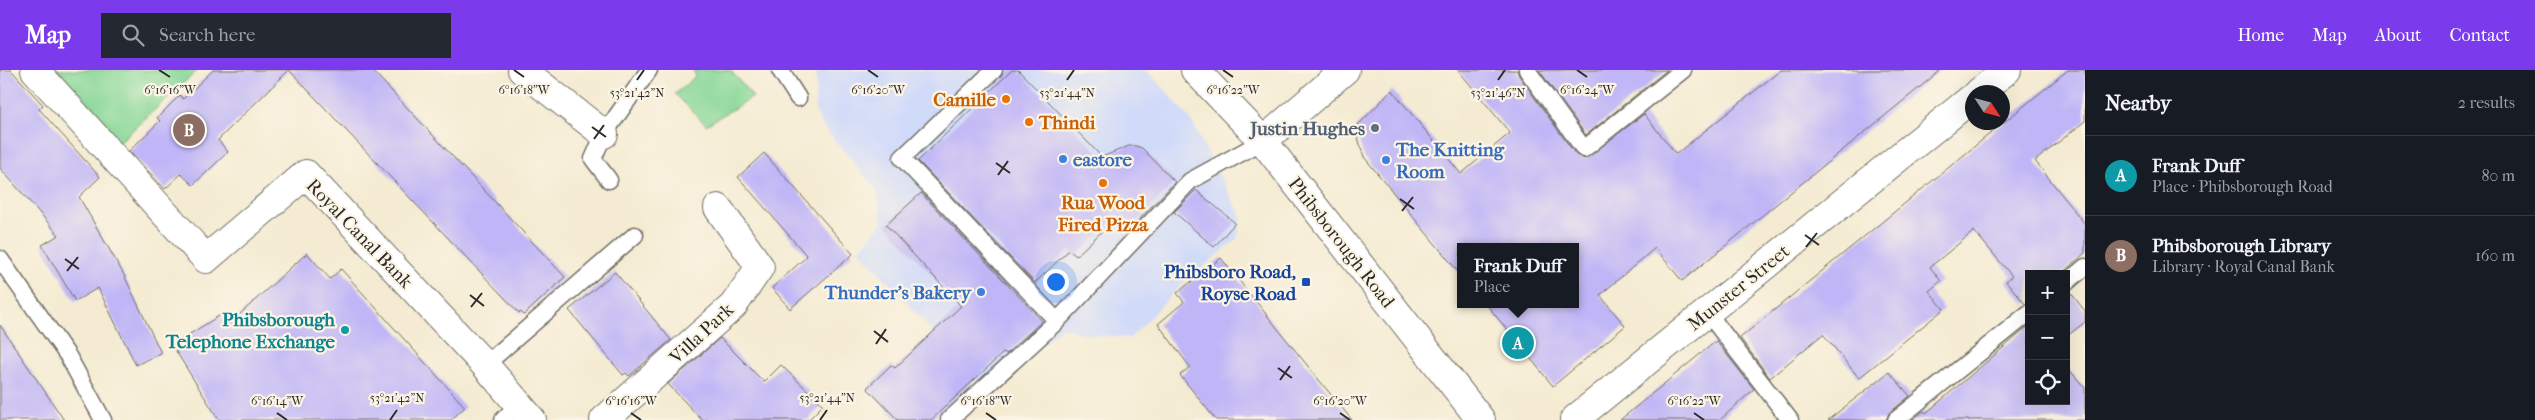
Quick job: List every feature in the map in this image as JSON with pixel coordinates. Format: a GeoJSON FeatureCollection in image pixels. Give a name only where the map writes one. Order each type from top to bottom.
{"type":"FeatureCollection","features":[{"type":"Feature","properties":{"kind":"street","name":"Royal Canal Bank"},"geometry":{"type":"LineString","coordinates":[[36,70],[206,259],[306,174],[485,365],[518,415]]}},
{"type":"Feature","properties":{"kind":"street"},"geometry":{"type":"LineString","coordinates":[[522,70],[604,134]]}},
{"type":"Feature","properties":{"kind":"street","name":"Phibsborough Road"},"geometry":{"type":"LineString","coordinates":[[1195,70],[1264,141],[1481,420]]}},
{"type":"Feature","properties":{"kind":"street"},"geometry":{"type":"LineString","coordinates":[[1264,141],[1345,70]]}},
{"type":"Feature","properties":{"kind":"street"},"geometry":{"type":"LineString","coordinates":[[1988,85],[2007,70]]}},
{"type":"Feature","properties":{"kind":"street","name":"Munster Street"},"geometry":{"type":"LineString","coordinates":[[1574,420],[1965,104]]}},
{"type":"Feature","properties":{"kind":"street","name":"Villa Park"},"geometry":{"type":"LineString","coordinates":[[604,420],[733,306],[760,267],[718,208]]}},
{"type":"Feature","properties":{"kind":"lane"},"geometry":{"type":"LineString","coordinates":[[609,180],[593,159],[604,134],[649,70]]}},
{"type":"Feature","properties":{"kind":"lane"},"geometry":{"type":"LineString","coordinates":[[780,70],[798,98]]}},
{"type":"Feature","properties":{"kind":"lane"},"geometry":{"type":"LineString","coordinates":[[994,70],[902,158],[1057,321]]}},
{"type":"Feature","properties":{"kind":"lane"},"geometry":{"type":"LineString","coordinates":[[1527,70],[1584,149],[1683,70]]}},
{"type":"Feature","properties":{"kind":"lane"},"geometry":{"type":"LineString","coordinates":[[950,420],[1057,321],[1190,181],[1264,141]]}},
{"type":"Feature","properties":{"kind":"lane"},"geometry":{"type":"LineString","coordinates":[[485,365],[635,235]]}},
{"type":"Feature","properties":{"kind":"lane"},"geometry":{"type":"LineString","coordinates":[[0,259],[68,356],[103,420]]}},
{"type":"Feature","properties":{"kind":"lane"},"geometry":{"type":"LineString","coordinates":[[2070,279],[2085,267]]}},
{"type":"Feature","properties":{"kind":"lane"},"geometry":{"type":"LineString","coordinates":[[1707,312],[1790,420]]}},
{"type":"Feature","properties":{"kind":"lane"},"geometry":{"type":"LineString","coordinates":[[1896,420],[2027,315]]}},
{"type":"Feature","properties":{"kind":"shaded area"},"geometry":{"type":"Polygon","coordinates":[[[817,70],[1145,70],[1160,84],[1190,119],[1242,218],[1237,239],[1184,282],[1130,338],[1084,334],[1062,327],[989,394],[859,250],[882,223],[876,189],[821,124],[815,109],[817,70]]]}},
{"type":"Feature","properties":{"kind":"green space"},"geometry":{"type":"Polygon","coordinates":[[[47,70],[198,70],[115,146],[47,70]]]}},
{"type":"Feature","properties":{"kind":"green space"},"geometry":{"type":"Polygon","coordinates":[[[693,70],[730,70],[753,97],[706,125],[675,94],[696,76],[693,70]]]}},
{"type":"Feature","properties":{"kind":"building"},"geometry":{"type":"Polygon","coordinates":[[[0,70],[11,70],[43,105],[39,109],[100,177],[79,197],[123,273],[161,353],[136,365],[98,288],[75,301],[42,245],[59,235],[0,168],[0,70]]]}},
{"type":"Feature","properties":{"kind":"building"},"geometry":{"type":"Polygon","coordinates":[[[213,70],[289,70],[218,140],[228,152],[193,185],[181,174],[165,189],[129,151],[160,121],[157,118],[180,95],[183,99],[213,70]]]}},
{"type":"Feature","properties":{"kind":"building"},"geometry":{"type":"Polygon","coordinates":[[[289,70],[372,70],[565,277],[524,315],[521,312],[519,313],[289,70]]]}},
{"type":"Feature","properties":{"kind":"building"},"geometry":{"type":"Polygon","coordinates":[[[1012,70],[1018,70],[1102,157],[1129,146],[1142,148],[1175,182],[1127,232],[1114,220],[1076,256],[1069,250],[1035,283],[918,161],[1012,70]]]}},
{"type":"Feature","properties":{"kind":"building"},"geometry":{"type":"Polygon","coordinates":[[[1458,70],[1517,70],[1519,76],[1576,155],[1585,159],[1644,114],[1676,154],[1781,70],[1941,70],[1682,281],[1655,248],[1600,295],[1625,326],[1553,386],[1489,308],[1579,308],[1579,243],[1457,243],[1457,270],[1364,157],[1355,128],[1392,90],[1461,174],[1510,133],[1458,70]]]}},
{"type":"Feature","properties":{"kind":"building"},"geometry":{"type":"Polygon","coordinates":[[[1539,70],[1667,70],[1586,135],[1539,70]]]}},
{"type":"Feature","properties":{"kind":"building"},"geometry":{"type":"Polygon","coordinates":[[[2068,70],[2085,70],[2085,121],[2035,161],[2085,224],[2085,253],[2066,270],[2025,270],[2025,304],[2006,281],[2012,276],[1974,231],[1930,267],[1941,281],[1929,291],[1944,309],[1859,378],[1823,334],[1770,378],[1740,338],[1995,130],[2010,130],[2010,117],[2068,70]]]}},
{"type":"Feature","properties":{"kind":"building"},"geometry":{"type":"Polygon","coordinates":[[[764,153],[853,254],[790,309],[772,288],[807,256],[738,177],[764,153]]]}},
{"type":"Feature","properties":{"kind":"building"},"geometry":{"type":"Polygon","coordinates":[[[1196,190],[1235,223],[1214,247],[1174,212],[1196,190]]]}},
{"type":"Feature","properties":{"kind":"building"},"geometry":{"type":"Polygon","coordinates":[[[921,193],[1042,321],[1006,354],[1004,352],[931,420],[898,420],[867,388],[891,365],[895,368],[961,306],[886,225],[921,193]]]}},
{"type":"Feature","properties":{"kind":"building"},"geometry":{"type":"Polygon","coordinates":[[[307,253],[330,279],[341,269],[465,407],[451,420],[219,420],[172,345],[222,314],[229,324],[307,253]]]}},
{"type":"Feature","properties":{"kind":"building"},"geometry":{"type":"Polygon","coordinates":[[[1221,258],[1352,420],[1216,420],[1180,375],[1190,367],[1158,324],[1184,302],[1177,293],[1221,258]]]}},
{"type":"Feature","properties":{"kind":"building"},"geometry":{"type":"Polygon","coordinates":[[[615,272],[671,340],[629,376],[626,373],[623,375],[569,310],[615,272]]]}},
{"type":"Feature","properties":{"kind":"building"},"geometry":{"type":"Polygon","coordinates":[[[2070,292],[2085,311],[2085,322],[2070,334],[2070,292]]]}},
{"type":"Feature","properties":{"kind":"building"},"geometry":{"type":"Polygon","coordinates":[[[0,325],[64,420],[0,420],[0,325]]]}},
{"type":"Feature","properties":{"kind":"building"},"geometry":{"type":"Polygon","coordinates":[[[2025,329],[2025,405],[2070,405],[2070,371],[2085,388],[2085,420],[1912,420],[1924,411],[1926,413],[2025,329]]]}},
{"type":"Feature","properties":{"kind":"building"},"geometry":{"type":"Polygon","coordinates":[[[720,338],[764,382],[781,365],[823,405],[808,420],[702,420],[668,384],[720,338]]]}},
{"type":"Feature","properties":{"kind":"building"},"geometry":{"type":"Polygon","coordinates":[[[1716,341],[1754,389],[1720,420],[1620,420],[1716,341]]]}},
{"type":"Feature","properties":{"kind":"building"},"geometry":{"type":"Polygon","coordinates":[[[1889,372],[1910,396],[1889,413],[1886,420],[1828,420],[1889,372]]]}},
{"type":"Feature","properties":{"kind":"place","name":"Camille"},"geometry":{"type":"Point","coordinates":[1006,99]}},
{"type":"Feature","properties":{"kind":"place","name":"Thindi"},"geometry":{"type":"Point","coordinates":[1029,122]}},
{"type":"Feature","properties":{"kind":"place","name":"Justin Hughes"},"geometry":{"type":"Point","coordinates":[1375,128]}},
{"type":"Feature","properties":{"kind":"place","name":"Phibsborough Library"},"geometry":{"type":"Point","coordinates":[189,130]}},
{"type":"Feature","properties":{"kind":"place","name":"eastore"},"geometry":{"type":"Point","coordinates":[1063,159]}},
{"type":"Feature","properties":{"kind":"place","name":"The Knitting Room"},"geometry":{"type":"Point","coordinates":[1386,160]}},
{"type":"Feature","properties":{"kind":"place","name":"Rua Wood Fired Pizza"},"geometry":{"type":"Point","coordinates":[1103,183]}},
{"type":"Feature","properties":{"kind":"place","name":"Phibsboro Road, Royse Road"},"geometry":{"type":"Point","coordinates":[1306,282]}},
{"type":"Feature","properties":{"kind":"place","name":"Thunder's Bakery"},"geometry":{"type":"Point","coordinates":[981,292]}},
{"type":"Feature","properties":{"kind":"place","name":"Phibsborough Telephone Exchange"},"geometry":{"type":"Point","coordinates":[345,330]}},
{"type":"Feature","properties":{"kind":"place","name":"Frank Duff"},"geometry":{"type":"Point","coordinates":[1518,343]}}]}
